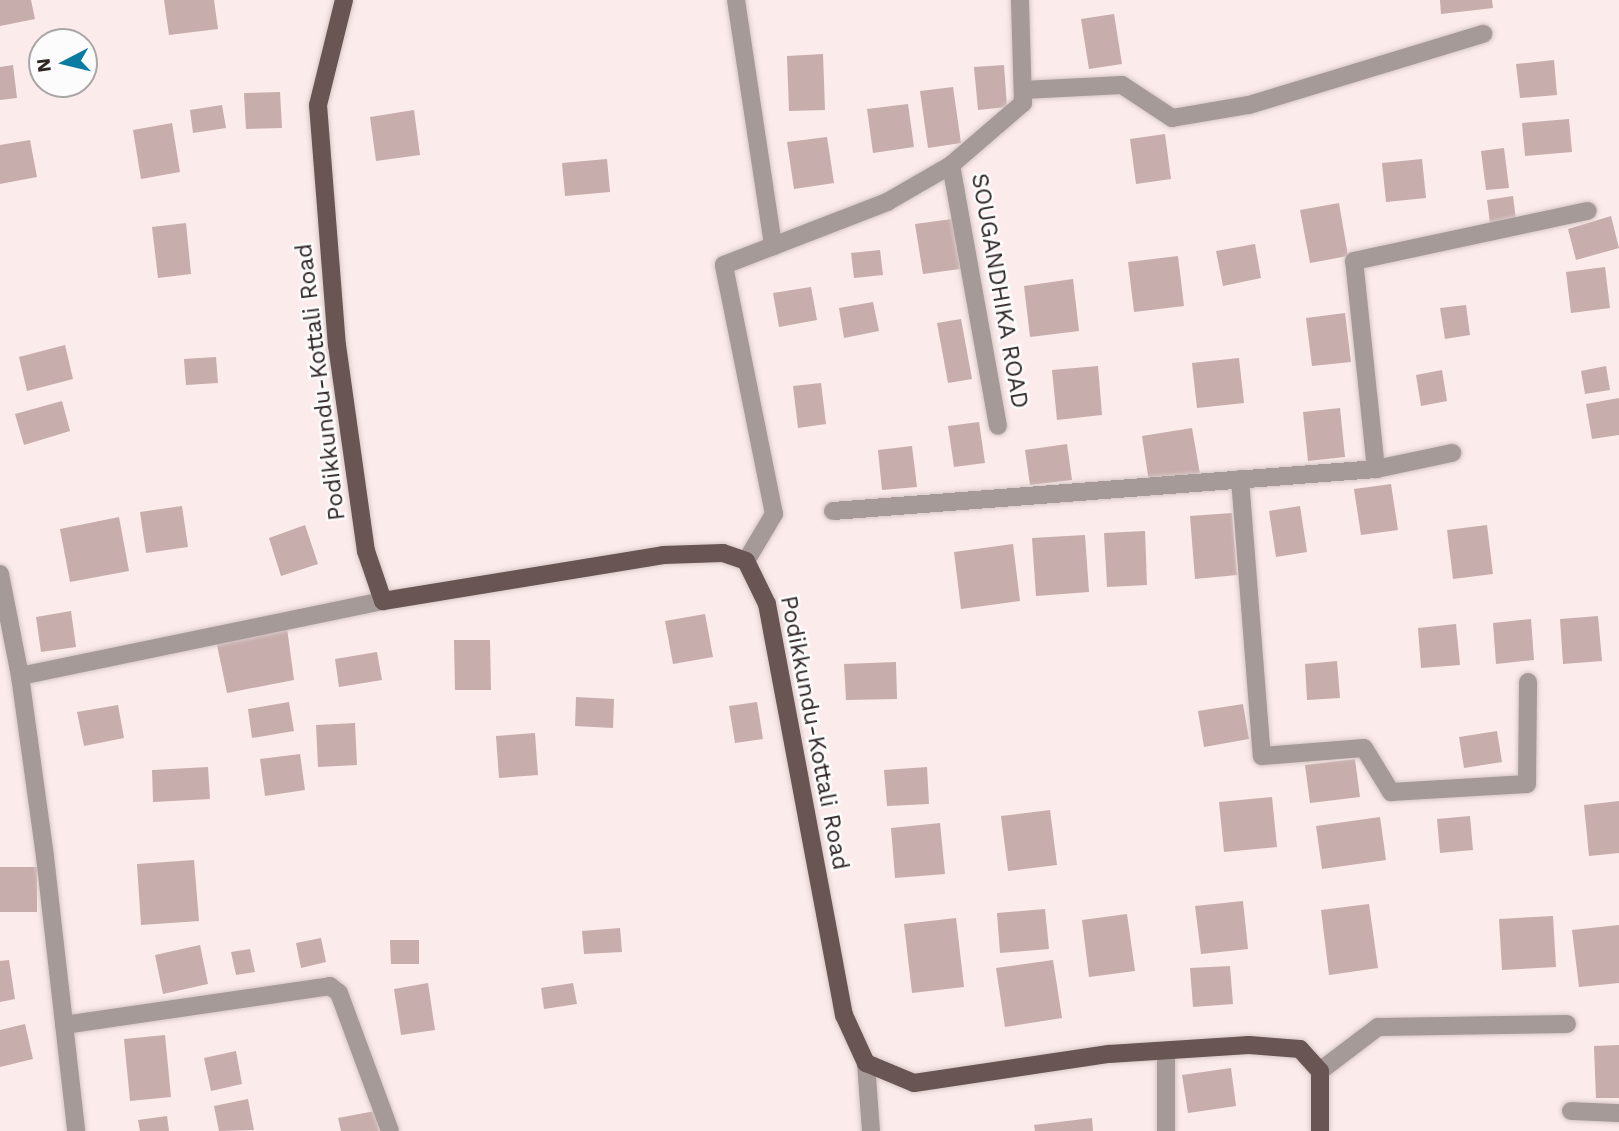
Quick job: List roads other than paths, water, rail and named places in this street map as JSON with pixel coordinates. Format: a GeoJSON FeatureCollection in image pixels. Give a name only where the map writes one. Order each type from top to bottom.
{"type":"FeatureCollection","features":[{"type":"Feature","properties":{"kind":"main road","name":"Podikkundu-Kottali Road"},"geometry":{"type":"LineString","coordinates":[[344,0],[318,105],[337,345],[366,551],[383,601]]}},
{"type":"Feature","properties":{"kind":"main road"},"geometry":{"type":"LineString","coordinates":[[383,601],[663,555],[723,553],[746,561]]}},
{"type":"Feature","properties":{"kind":"main road","name":"Podikkundu-Kottali Road"},"geometry":{"type":"LineString","coordinates":[[746,561],[767,604],[844,1015],[866,1063]]}},
{"type":"Feature","properties":{"kind":"main road"},"geometry":{"type":"LineString","coordinates":[[866,1063],[914,1083],[1109,1054],[1249,1045],[1300,1049],[1321,1071],[1320,1131]]}},
{"type":"Feature","properties":{"kind":"street"},"geometry":{"type":"LineString","coordinates":[[736,0],[773,246]]}},
{"type":"Feature","properties":{"kind":"street"},"geometry":{"type":"LineString","coordinates":[[746,561],[774,514],[724,265],[887,202],[951,165],[1023,103],[1020,0]]}},
{"type":"Feature","properties":{"kind":"street"},"geometry":{"type":"LineString","coordinates":[[1023,90],[1122,85],[1172,118],[1248,106],[1483,34]]}},
{"type":"Feature","properties":{"kind":"street","name":"SOUGANDHIKA ROAD"},"geometry":{"type":"LineString","coordinates":[[951,165],[998,426]]}},
{"type":"Feature","properties":{"kind":"street"},"geometry":{"type":"LineString","coordinates":[[1376,469],[1354,261],[1588,211]]}},
{"type":"Feature","properties":{"kind":"street"},"geometry":{"type":"LineString","coordinates":[[833,511],[1376,469],[1452,453]]}},
{"type":"Feature","properties":{"kind":"street"},"geometry":{"type":"LineString","coordinates":[[1240,479],[1262,756],[1364,748],[1391,792],[1527,784],[1528,682]]}},
{"type":"Feature","properties":{"kind":"street"},"geometry":{"type":"LineString","coordinates":[[0,573],[20,676],[76,1131]]}},
{"type":"Feature","properties":{"kind":"street"},"geometry":{"type":"LineString","coordinates":[[20,676],[383,601]]}},
{"type":"Feature","properties":{"kind":"street"},"geometry":{"type":"LineString","coordinates":[[64,1024],[330,986],[339,993],[390,1131]]}},
{"type":"Feature","properties":{"kind":"street"},"geometry":{"type":"LineString","coordinates":[[1321,1071],[1378,1027],[1567,1024]]}},
{"type":"Feature","properties":{"kind":"street"},"geometry":{"type":"LineString","coordinates":[[1166,1051],[1166,1131]]}},
{"type":"Feature","properties":{"kind":"street"},"geometry":{"type":"LineString","coordinates":[[866,1063],[871,1131]]}},
{"type":"Feature","properties":{"kind":"street"},"geometry":{"type":"LineString","coordinates":[[1571,1111],[1619,1113]]}}]}
